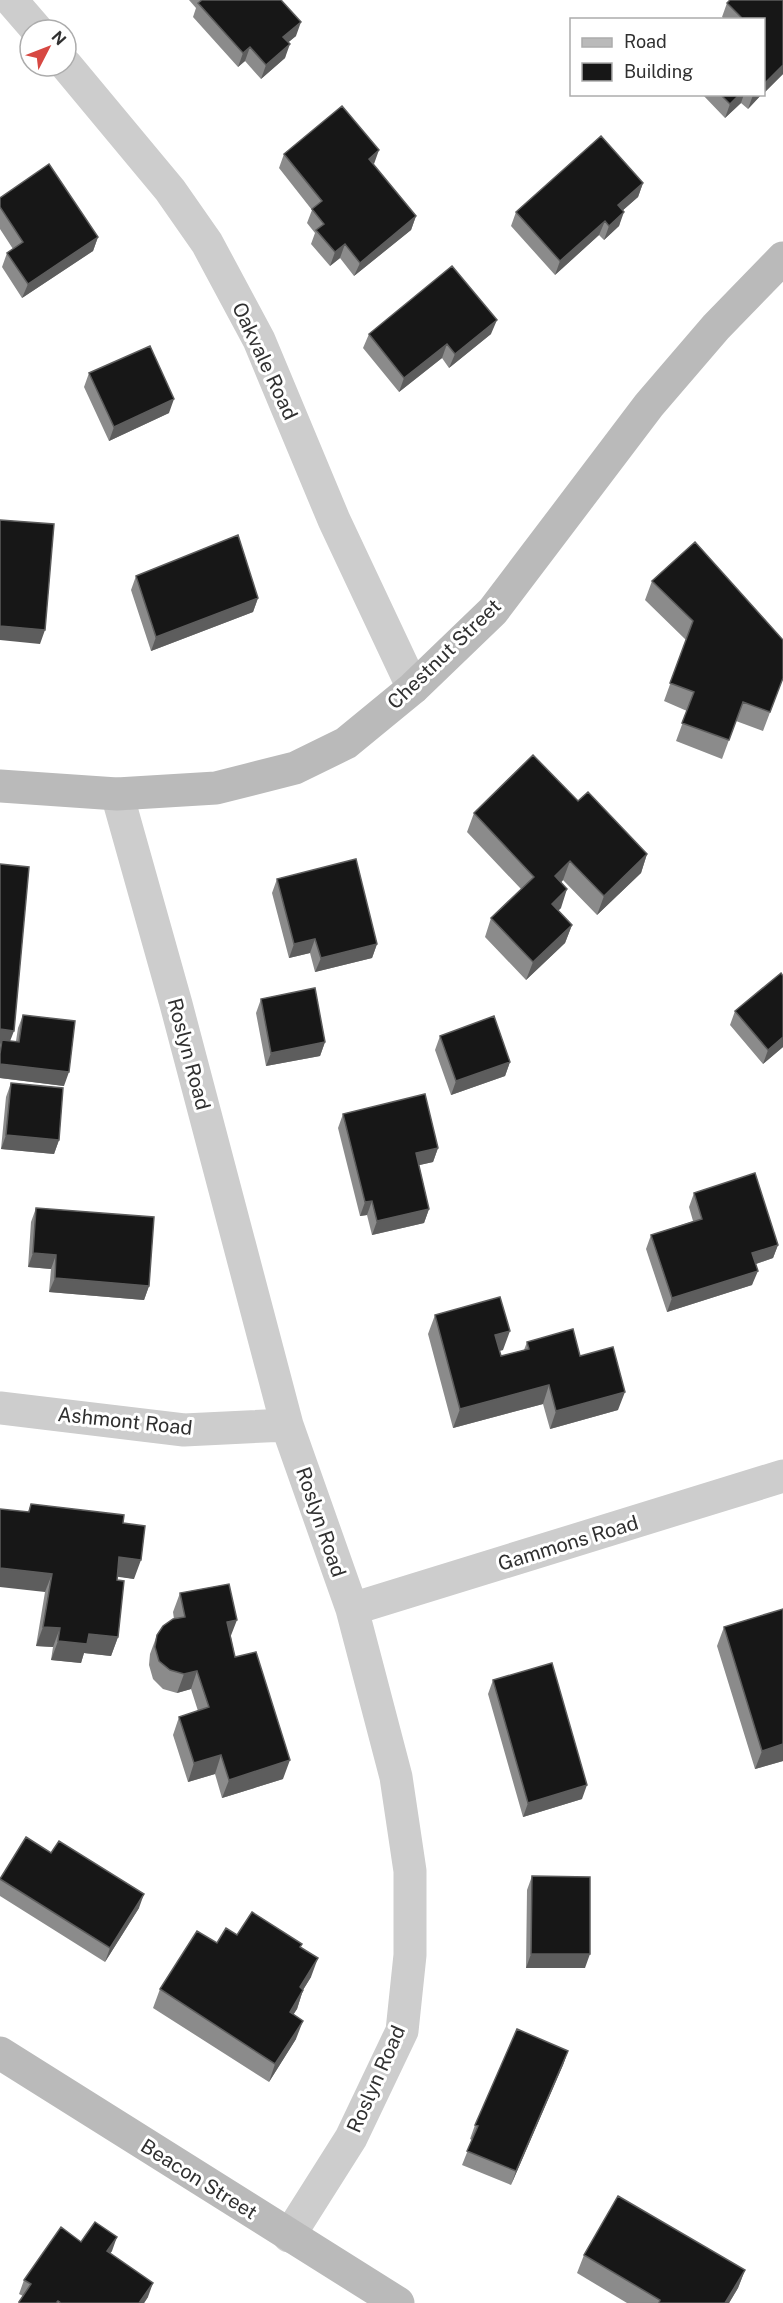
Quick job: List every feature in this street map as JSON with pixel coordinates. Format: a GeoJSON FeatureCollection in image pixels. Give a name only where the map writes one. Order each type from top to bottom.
{"type":"FeatureCollection","features":[{"type":"Feature","properties":{"kind":"main road","name":"Chestnut Street"},"geometry":{"type":"LineString","coordinates":[[0,786],[117,794],[216,788],[295,768],[346,743],[414,688],[493,611],[649,405],[716,327],[783,258]]}},
{"type":"Feature","properties":{"kind":"main road","name":"Beacon Street"},"geometry":{"type":"LineString","coordinates":[[0,2053],[398,2303]]}},
{"type":"Feature","properties":{"kind":"street"},"geometry":{"type":"LineString","coordinates":[[11,0],[27,18]]}},
{"type":"Feature","properties":{"kind":"street","name":"Oakvale Road"},"geometry":{"type":"LineString","coordinates":[[77,78],[170,190],[207,243],[259,340],[334,520],[414,688]]}},
{"type":"Feature","properties":{"kind":"street","name":"Roslyn Road"},"geometry":{"type":"LineString","coordinates":[[117,794],[176,1004],[287,1425],[352,1608],[396,1777],[408,1859],[410,1955],[402,2031],[351,2138],[289,2236]]}},
{"type":"Feature","properties":{"kind":"street","name":"Ashmont Road"},"geometry":{"type":"LineString","coordinates":[[0,1408],[184,1430],[287,1425]]}},
{"type":"Feature","properties":{"kind":"street","name":"Gammons Road"},"geometry":{"type":"LineString","coordinates":[[352,1608],[783,1476]]}},
{"type":"Feature","properties":{"kind":"building"},"geometry":{"type":"Polygon","coordinates":[[[202,0],[281,0],[301,22],[283,37],[290,44],[266,65],[250,47],[243,53],[198,3],[202,0]]]}},
{"type":"Feature","properties":{"kind":"building"},"geometry":{"type":"Polygon","coordinates":[[[730,0],[783,0],[783,65],[765,83],[765,18],[740,18],[727,3],[730,0]]]}},
{"type":"Feature","properties":{"kind":"building"},"geometry":{"type":"Polygon","coordinates":[[[722,96],[738,96],[730,104],[722,96]]]}},
{"type":"Feature","properties":{"kind":"building"},"geometry":{"type":"Polygon","coordinates":[[[342,106],[379,150],[369,159],[416,216],[360,263],[345,244],[335,252],[316,230],[324,224],[312,209],[322,201],[284,154],[342,106]]]}},
{"type":"Feature","properties":{"kind":"building"},"geometry":{"type":"Polygon","coordinates":[[[601,136],[643,183],[618,205],[624,212],[609,226],[605,221],[560,261],[516,212],[601,136]]]}},
{"type":"Feature","properties":{"kind":"building"},"geometry":{"type":"Polygon","coordinates":[[[49,164],[98,237],[28,284],[7,253],[23,242],[0,207],[0,198],[49,164]]]}},
{"type":"Feature","properties":{"kind":"building"},"geometry":{"type":"Polygon","coordinates":[[[452,266],[497,320],[455,354],[447,344],[404,378],[369,334],[452,266]]]}},
{"type":"Feature","properties":{"kind":"building"},"geometry":{"type":"Polygon","coordinates":[[[150,346],[174,399],[114,427],[89,373],[150,346]]]}},
{"type":"Feature","properties":{"kind":"building"},"geometry":{"type":"Polygon","coordinates":[[[0,520],[54,524],[45,630],[0,626],[0,520]]]}},
{"type":"Feature","properties":{"kind":"building"},"geometry":{"type":"Polygon","coordinates":[[[238,535],[258,598],[156,637],[136,576],[238,535]]]}},
{"type":"Feature","properties":{"kind":"building"},"geometry":{"type":"Polygon","coordinates":[[[695,542],[783,640],[783,678],[770,712],[743,702],[729,740],[682,723],[694,692],[670,683],[693,621],[652,581],[695,542]]]}},
{"type":"Feature","properties":{"kind":"building"},"geometry":{"type":"Polygon","coordinates":[[[533,755],[578,801],[588,792],[647,854],[604,896],[570,861],[555,876],[567,889],[552,904],[572,925],[533,962],[491,918],[534,877],[474,813],[533,755]]]}},
{"type":"Feature","properties":{"kind":"building"},"geometry":{"type":"Polygon","coordinates":[[[356,859],[377,944],[321,958],[315,939],[294,944],[277,879],[356,859]]]}},
{"type":"Feature","properties":{"kind":"building"},"geometry":{"type":"Polygon","coordinates":[[[0,864],[29,867],[14,1031],[0,1029],[0,864]]]}},
{"type":"Feature","properties":{"kind":"building"},"geometry":{"type":"Polygon","coordinates":[[[781,973],[783,976],[783,1037],[768,1050],[735,1011],[781,973]]]}},
{"type":"Feature","properties":{"kind":"building"},"geometry":{"type":"Polygon","coordinates":[[[315,988],[325,1042],[271,1053],[261,999],[315,988]]]}},
{"type":"Feature","properties":{"kind":"building"},"geometry":{"type":"Polygon","coordinates":[[[23,1015],[75,1021],[69,1072],[0,1064],[2,1040],[19,1042],[23,1015]]]}},
{"type":"Feature","properties":{"kind":"building"},"geometry":{"type":"Polygon","coordinates":[[[494,1016],[510,1062],[456,1081],[440,1036],[494,1016]]]}},
{"type":"Feature","properties":{"kind":"building"},"geometry":{"type":"Polygon","coordinates":[[[11,1083],[63,1088],[59,1140],[6,1135],[11,1083]]]}},
{"type":"Feature","properties":{"kind":"building"},"geometry":{"type":"Polygon","coordinates":[[[425,1094],[438,1148],[416,1153],[429,1209],[377,1221],[372,1201],[365,1202],[343,1114],[425,1094]]]}},
{"type":"Feature","properties":{"kind":"building"},"geometry":{"type":"Polygon","coordinates":[[[755,1173],[778,1245],[752,1253],[758,1271],[672,1298],[651,1235],[702,1219],[694,1193],[755,1173]]]}},
{"type":"Feature","properties":{"kind":"building"},"geometry":{"type":"Polygon","coordinates":[[[36,1208],[154,1217],[149,1286],[55,1278],[56,1255],[33,1253],[36,1208]]]}},
{"type":"Feature","properties":{"kind":"building"},"geometry":{"type":"Polygon","coordinates":[[[500,1297],[510,1331],[495,1335],[501,1356],[529,1349],[527,1342],[573,1329],[580,1356],[613,1347],[625,1392],[556,1411],[549,1385],[460,1409],[435,1315],[500,1297]]]}},
{"type":"Feature","properties":{"kind":"building"},"geometry":{"type":"Polygon","coordinates":[[[31,1504],[124,1515],[123,1523],[145,1526],[141,1560],[119,1557],[117,1580],[124,1581],[118,1637],[89,1634],[87,1644],[58,1641],[60,1628],[43,1627],[52,1574],[0,1568],[0,1509],[29,1512],[31,1504]]]}},
{"type":"Feature","properties":{"kind":"building"},"geometry":{"type":"Polygon","coordinates":[[[229,1584],[237,1620],[227,1622],[235,1657],[256,1652],[290,1760],[229,1780],[221,1755],[194,1763],[179,1717],[209,1707],[197,1671],[184,1674],[170,1670],[159,1661],[155,1647],[157,1635],[163,1626],[173,1619],[185,1617],[180,1593],[229,1584]]]}},
{"type":"Feature","properties":{"kind":"building"},"geometry":{"type":"Polygon","coordinates":[[[783,1609],[783,1744],[762,1751],[724,1627],[783,1609]]]}},
{"type":"Feature","properties":{"kind":"building"},"geometry":{"type":"Polygon","coordinates":[[[552,1663],[587,1785],[528,1803],[493,1680],[552,1663]]]}},
{"type":"Feature","properties":{"kind":"building"},"geometry":{"type":"Polygon","coordinates":[[[26,1837],[51,1853],[59,1841],[144,1894],[110,1948],[0,1879],[26,1837]]]}},
{"type":"Feature","properties":{"kind":"building"},"geometry":{"type":"Polygon","coordinates":[[[532,1876],[590,1877],[590,1954],[531,1954],[532,1876]]]}},
{"type":"Feature","properties":{"kind":"building"},"geometry":{"type":"Polygon","coordinates":[[[252,1912],[302,1944],[300,1947],[318,1958],[300,1987],[303,1990],[290,2012],[303,2021],[275,2064],[160,1989],[197,1931],[217,1943],[226,1928],[237,1935],[252,1912]]]}},
{"type":"Feature","properties":{"kind":"building"},"geometry":{"type":"Polygon","coordinates":[[[517,2029],[568,2051],[516,2171],[467,2151],[478,2126],[475,2125],[517,2029]]]}},
{"type":"Feature","properties":{"kind":"building"},"geometry":{"type":"Polygon","coordinates":[[[618,2196],[745,2270],[725,2303],[659,2303],[660,2300],[584,2255],[618,2196]]]}},
{"type":"Feature","properties":{"kind":"building"},"geometry":{"type":"Polygon","coordinates":[[[95,2222],[117,2237],[107,2251],[153,2283],[139,2303],[61,2303],[58,2301],[56,2303],[20,2303],[31,2284],[24,2280],[61,2227],[81,2242],[95,2222]]]}}]}
